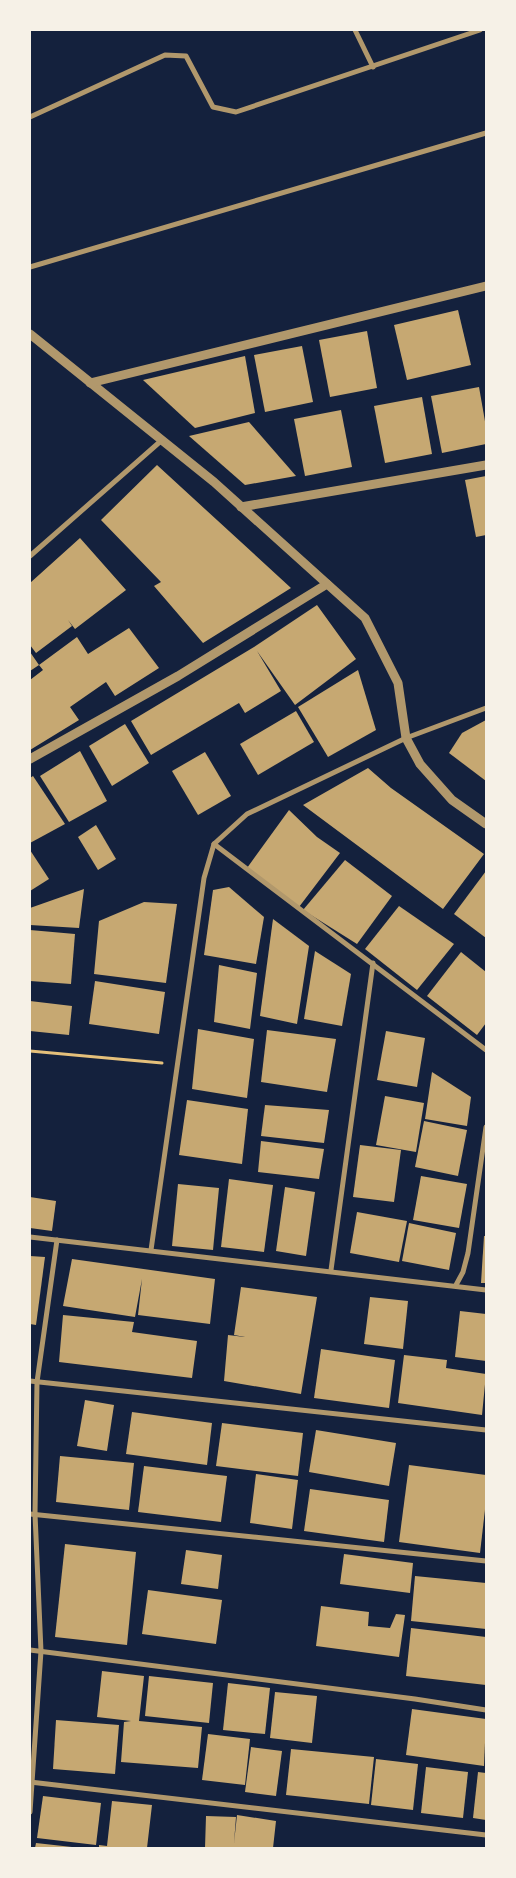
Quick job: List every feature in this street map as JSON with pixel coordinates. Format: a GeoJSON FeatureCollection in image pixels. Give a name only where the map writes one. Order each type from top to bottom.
{"type":"FeatureCollection","features":[{"type":"Feature","properties":{"kind":"street"},"geometry":{"type":"LineString","coordinates":[[355,30],[373,67]]}},
{"type":"Feature","properties":{"kind":"street"},"geometry":{"type":"LineString","coordinates":[[30,118],[165,55],[186,56],[213,107],[236,112],[480,30]]}},
{"type":"Feature","properties":{"kind":"street"},"geometry":{"type":"LineString","coordinates":[[30,267],[486,133]]}},
{"type":"Feature","properties":{"kind":"street"},"geometry":{"type":"LineString","coordinates":[[90,383],[486,286]]}},
{"type":"Feature","properties":{"kind":"street"},"geometry":{"type":"LineString","coordinates":[[30,334],[242,507],[365,618],[398,683],[406,738],[420,764],[452,800],[486,824]]}},
{"type":"Feature","properties":{"kind":"street"},"geometry":{"type":"LineString","coordinates":[[30,556],[162,440]]}},
{"type":"Feature","properties":{"kind":"street"},"geometry":{"type":"LineString","coordinates":[[242,507],[486,465]]}},
{"type":"Feature","properties":{"kind":"street"},"geometry":{"type":"LineString","coordinates":[[30,759],[178,676],[326,584]]}},
{"type":"Feature","properties":{"kind":"street"},"geometry":{"type":"LineString","coordinates":[[151,1250],[204,878],[214,844],[247,814],[406,738],[486,708]]}},
{"type":"Feature","properties":{"kind":"street"},"geometry":{"type":"LineString","coordinates":[[214,844],[486,1050]]}},
{"type":"Feature","properties":{"kind":"street"},"geometry":{"type":"LineString","coordinates":[[331,1270],[373,963]]}},
{"type":"Feature","properties":{"kind":"street"},"geometry":{"type":"LineString","coordinates":[[456,1285],[464,1272],[468,1252],[486,1127]]}},
{"type":"Feature","properties":{"kind":"street"},"geometry":{"type":"LineString","coordinates":[[30,1237],[331,1270],[486,1290]]}},
{"type":"Feature","properties":{"kind":"street"},"geometry":{"type":"LineString","coordinates":[[30,1812],[41,1651],[32,1514],[37,1382],[57,1240]]}},
{"type":"Feature","properties":{"kind":"street"},"geometry":{"type":"LineString","coordinates":[[30,1381],[486,1430]]}},
{"type":"Feature","properties":{"kind":"street"},"geometry":{"type":"LineString","coordinates":[[32,1514],[486,1561]]}},
{"type":"Feature","properties":{"kind":"street"},"geometry":{"type":"LineString","coordinates":[[30,1650],[415,1699],[486,1710]]}},
{"type":"Feature","properties":{"kind":"street"},"geometry":{"type":"LineString","coordinates":[[32,1783],[486,1836]]}},
{"type":"Feature","properties":{"kind":"path"},"geometry":{"type":"LineString","coordinates":[[30,1051],[177,1065]]}},
{"type":"Feature","properties":{"kind":"building"},"geometry":{"type":"Polygon","coordinates":[[[458,310],[471,365],[407,380],[394,325],[458,310]]]}},
{"type":"Feature","properties":{"kind":"building"},"geometry":{"type":"Polygon","coordinates":[[[367,331],[377,388],[330,397],[319,340],[367,331]]]}},
{"type":"Feature","properties":{"kind":"building"},"geometry":{"type":"Polygon","coordinates":[[[302,346],[313,402],[265,412],[254,355],[302,346]]]}},
{"type":"Feature","properties":{"kind":"building"},"geometry":{"type":"Polygon","coordinates":[[[245,356],[255,413],[195,428],[143,380],[245,356]]]}},
{"type":"Feature","properties":{"kind":"building"},"geometry":{"type":"Polygon","coordinates":[[[479,387],[486,427],[486,444],[442,453],[431,396],[479,387]]]}},
{"type":"Feature","properties":{"kind":"building"},"geometry":{"type":"Polygon","coordinates":[[[422,397],[432,454],[385,463],[374,406],[422,397]]]}},
{"type":"Feature","properties":{"kind":"building"},"geometry":{"type":"Polygon","coordinates":[[[341,410],[352,467],[305,476],[294,419],[341,410]]]}},
{"type":"Feature","properties":{"kind":"building"},"geometry":{"type":"Polygon","coordinates":[[[249,422],[296,476],[245,485],[189,436],[249,422]]]}},
{"type":"Feature","properties":{"kind":"building"},"geometry":{"type":"Polygon","coordinates":[[[157,465],[291,588],[203,643],[154,586],[161,582],[101,520],[157,465]]]}},
{"type":"Feature","properties":{"kind":"building"},"geometry":{"type":"Polygon","coordinates":[[[486,476],[486,535],[476,537],[465,480],[486,476]]]}},
{"type":"Feature","properties":{"kind":"building"},"geometry":{"type":"Polygon","coordinates":[[[80,538],[126,590],[75,629],[68,620],[72,626],[36,653],[30,645],[30,583],[80,538]]]}},
{"type":"Feature","properties":{"kind":"building"},"geometry":{"type":"Polygon","coordinates":[[[317,605],[356,659],[295,705],[257,651],[281,691],[245,713],[239,703],[151,755],[131,721],[254,647],[317,605]]]}},
{"type":"Feature","properties":{"kind":"building"},"geometry":{"type":"Polygon","coordinates":[[[129,628],[159,668],[115,696],[106,682],[70,707],[79,720],[30,750],[30,680],[43,670],[39,665],[77,637],[88,654],[129,628]]]}},
{"type":"Feature","properties":{"kind":"building"},"geometry":{"type":"Polygon","coordinates":[[[30,652],[39,665],[30,671],[30,652]]]}},
{"type":"Feature","properties":{"kind":"building"},"geometry":{"type":"Polygon","coordinates":[[[358,670],[376,730],[328,757],[298,707],[358,670]]]}},
{"type":"Feature","properties":{"kind":"building"},"geometry":{"type":"Polygon","coordinates":[[[296,711],[314,742],[258,775],[240,744],[296,711]]]}},
{"type":"Feature","properties":{"kind":"building"},"geometry":{"type":"Polygon","coordinates":[[[486,720],[486,781],[449,753],[462,733],[486,720]]]}},
{"type":"Feature","properties":{"kind":"building"},"geometry":{"type":"Polygon","coordinates":[[[125,724],[149,763],[112,786],[89,746],[125,724]]]}},
{"type":"Feature","properties":{"kind":"building"},"geometry":{"type":"Polygon","coordinates":[[[80,751],[107,801],[69,822],[40,776],[80,751]]]}},
{"type":"Feature","properties":{"kind":"building"},"geometry":{"type":"Polygon","coordinates":[[[205,752],[231,796],[198,815],[172,771],[205,752]]]}},
{"type":"Feature","properties":{"kind":"building"},"geometry":{"type":"Polygon","coordinates":[[[368,768],[391,788],[484,854],[443,909],[303,805],[368,768]]]}},
{"type":"Feature","properties":{"kind":"building"},"geometry":{"type":"Polygon","coordinates":[[[33,776],[65,824],[30,843],[30,778],[33,776]]]}},
{"type":"Feature","properties":{"kind":"building"},"geometry":{"type":"Polygon","coordinates":[[[289,810],[317,837],[340,853],[299,907],[247,868],[289,810]]]}},
{"type":"Feature","properties":{"kind":"building"},"geometry":{"type":"Polygon","coordinates":[[[96,825],[116,859],[98,870],[78,837],[96,825]]]}},
{"type":"Feature","properties":{"kind":"building"},"geometry":{"type":"Polygon","coordinates":[[[30,850],[49,879],[30,891],[30,850]]]}},
{"type":"Feature","properties":{"kind":"building"},"geometry":{"type":"Polygon","coordinates":[[[345,860],[392,896],[357,944],[303,910],[345,860]]]}},
{"type":"Feature","properties":{"kind":"building"},"geometry":{"type":"Polygon","coordinates":[[[486,871],[486,938],[454,914],[486,871]]]}},
{"type":"Feature","properties":{"kind":"building"},"geometry":{"type":"Polygon","coordinates":[[[229,887],[264,917],[256,964],[204,955],[213,890],[229,887]]]}},
{"type":"Feature","properties":{"kind":"building"},"geometry":{"type":"Polygon","coordinates":[[[84,889],[79,928],[30,925],[30,908],[84,889]]]}},
{"type":"Feature","properties":{"kind":"building"},"geometry":{"type":"Polygon","coordinates":[[[144,902],[177,904],[166,983],[94,974],[99,921],[144,902]]]}},
{"type":"Feature","properties":{"kind":"building"},"geometry":{"type":"Polygon","coordinates":[[[399,906],[454,944],[417,990],[365,949],[399,906]]]}},
{"type":"Feature","properties":{"kind":"building"},"geometry":{"type":"Polygon","coordinates":[[[273,919],[309,946],[297,1024],[260,1016],[273,919]]]}},
{"type":"Feature","properties":{"kind":"building"},"geometry":{"type":"Polygon","coordinates":[[[30,930],[75,934],[71,984],[30,981],[30,930]]]}},
{"type":"Feature","properties":{"kind":"building"},"geometry":{"type":"Polygon","coordinates":[[[315,951],[351,974],[342,1026],[304,1019],[315,951]]]}},
{"type":"Feature","properties":{"kind":"building"},"geometry":{"type":"Polygon","coordinates":[[[461,952],[486,972],[486,1023],[477,1035],[427,996],[461,952]]]}},
{"type":"Feature","properties":{"kind":"building"},"geometry":{"type":"Polygon","coordinates":[[[219,965],[257,973],[250,1029],[214,1022],[219,965]]]}},
{"type":"Feature","properties":{"kind":"building"},"geometry":{"type":"Polygon","coordinates":[[[95,981],[165,992],[159,1034],[89,1024],[95,981]]]}},
{"type":"Feature","properties":{"kind":"building"},"geometry":{"type":"Polygon","coordinates":[[[30,1001],[72,1006],[69,1035],[30,1031],[30,1001]]]}},
{"type":"Feature","properties":{"kind":"building"},"geometry":{"type":"Polygon","coordinates":[[[198,1029],[254,1039],[247,1098],[192,1089],[198,1029]]]}},
{"type":"Feature","properties":{"kind":"building"},"geometry":{"type":"Polygon","coordinates":[[[267,1030],[336,1039],[327,1092],[261,1082],[267,1030]]]}},
{"type":"Feature","properties":{"kind":"building"},"geometry":{"type":"Polygon","coordinates":[[[386,1031],[425,1038],[417,1087],[377,1080],[386,1031]]]}},
{"type":"Feature","properties":{"kind":"building"},"geometry":{"type":"Polygon","coordinates":[[[432,1072],[471,1097],[467,1126],[425,1119],[432,1072]]]}},
{"type":"Feature","properties":{"kind":"building"},"geometry":{"type":"Polygon","coordinates":[[[385,1096],[424,1103],[416,1152],[376,1145],[385,1096]]]}},
{"type":"Feature","properties":{"kind":"building"},"geometry":{"type":"Polygon","coordinates":[[[187,1100],[248,1109],[242,1164],[179,1155],[187,1100]]]}},
{"type":"Feature","properties":{"kind":"building"},"geometry":{"type":"Polygon","coordinates":[[[265,1105],[329,1110],[324,1143],[261,1136],[265,1105]]]}},
{"type":"Feature","properties":{"kind":"building"},"geometry":{"type":"Polygon","coordinates":[[[424,1121],[467,1130],[458,1176],[415,1167],[424,1121]]]}},
{"type":"Feature","properties":{"kind":"building"},"geometry":{"type":"Polygon","coordinates":[[[261,1141],[324,1149],[319,1179],[258,1172],[261,1141]]]}},
{"type":"Feature","properties":{"kind":"building"},"geometry":{"type":"Polygon","coordinates":[[[360,1145],[401,1150],[394,1202],[353,1197],[360,1145]]]}},
{"type":"Feature","properties":{"kind":"building"},"geometry":{"type":"Polygon","coordinates":[[[421,1176],[467,1184],[459,1228],[413,1220],[421,1176]]]}},
{"type":"Feature","properties":{"kind":"building"},"geometry":{"type":"Polygon","coordinates":[[[229,1179],[273,1185],[264,1252],[221,1247],[229,1179]]]}},
{"type":"Feature","properties":{"kind":"building"},"geometry":{"type":"Polygon","coordinates":[[[178,1184],[219,1188],[213,1250],[172,1246],[178,1184]]]}},
{"type":"Feature","properties":{"kind":"building"},"geometry":{"type":"Polygon","coordinates":[[[285,1187],[315,1192],[306,1256],[276,1251],[285,1187]]]}},
{"type":"Feature","properties":{"kind":"building"},"geometry":{"type":"Polygon","coordinates":[[[30,1197],[56,1201],[52,1231],[30,1228],[30,1197]]]}},
{"type":"Feature","properties":{"kind":"building"},"geometry":{"type":"Polygon","coordinates":[[[357,1212],[407,1221],[399,1262],[350,1253],[357,1212]]]}},
{"type":"Feature","properties":{"kind":"building"},"geometry":{"type":"Polygon","coordinates":[[[409,1223],[456,1233],[449,1270],[402,1261],[409,1223]]]}},
{"type":"Feature","properties":{"kind":"building"},"geometry":{"type":"Polygon","coordinates":[[[484,1236],[486,1236],[486,1283],[481,1283],[484,1236]]]}},
{"type":"Feature","properties":{"kind":"building"},"geometry":{"type":"Polygon","coordinates":[[[30,1256],[45,1257],[36,1325],[30,1324],[30,1256]]]}},
{"type":"Feature","properties":{"kind":"building"},"geometry":{"type":"Polygon","coordinates":[[[72,1259],[215,1279],[210,1324],[138,1315],[142,1279],[135,1317],[63,1306],[72,1259]]]}},
{"type":"Feature","properties":{"kind":"building"},"geometry":{"type":"Polygon","coordinates":[[[241,1287],[317,1297],[301,1394],[224,1381],[228,1335],[245,1337],[234,1335],[241,1287]]]}},
{"type":"Feature","properties":{"kind":"building"},"geometry":{"type":"Polygon","coordinates":[[[370,1297],[408,1301],[403,1349],[364,1344],[370,1297]]]}},
{"type":"Feature","properties":{"kind":"building"},"geometry":{"type":"Polygon","coordinates":[[[460,1311],[486,1314],[486,1361],[455,1357],[460,1311]]]}},
{"type":"Feature","properties":{"kind":"building"},"geometry":{"type":"Polygon","coordinates":[[[63,1315],[134,1322],[132,1332],[197,1341],[192,1378],[59,1362],[63,1315]]]}},
{"type":"Feature","properties":{"kind":"building"},"geometry":{"type":"Polygon","coordinates":[[[321,1349],[395,1360],[389,1408],[314,1398],[321,1349]]]}},
{"type":"Feature","properties":{"kind":"building"},"geometry":{"type":"Polygon","coordinates":[[[404,1355],[447,1360],[446,1368],[486,1374],[482,1415],[398,1403],[404,1355]]]}},
{"type":"Feature","properties":{"kind":"building"},"geometry":{"type":"Polygon","coordinates":[[[85,1400],[114,1405],[107,1451],[77,1446],[85,1400]]]}},
{"type":"Feature","properties":{"kind":"building"},"geometry":{"type":"Polygon","coordinates":[[[132,1412],[212,1423],[207,1465],[126,1454],[132,1412]]]}},
{"type":"Feature","properties":{"kind":"building"},"geometry":{"type":"Polygon","coordinates":[[[222,1423],[303,1433],[298,1476],[216,1466],[222,1423]]]}},
{"type":"Feature","properties":{"kind":"building"},"geometry":{"type":"Polygon","coordinates":[[[316,1430],[396,1443],[389,1486],[309,1472],[316,1430]]]}},
{"type":"Feature","properties":{"kind":"building"},"geometry":{"type":"Polygon","coordinates":[[[60,1456],[134,1463],[129,1510],[56,1502],[60,1456]]]}},
{"type":"Feature","properties":{"kind":"building"},"geometry":{"type":"Polygon","coordinates":[[[409,1465],[486,1475],[486,1501],[480,1553],[399,1542],[409,1465]]]}},
{"type":"Feature","properties":{"kind":"building"},"geometry":{"type":"Polygon","coordinates":[[[144,1466],[227,1476],[221,1522],[138,1512],[144,1466]]]}},
{"type":"Feature","properties":{"kind":"building"},"geometry":{"type":"Polygon","coordinates":[[[256,1474],[298,1480],[292,1529],[250,1523],[256,1474]]]}},
{"type":"Feature","properties":{"kind":"building"},"geometry":{"type":"Polygon","coordinates":[[[310,1489],[389,1500],[384,1542],[304,1531],[310,1489]]]}},
{"type":"Feature","properties":{"kind":"building"},"geometry":{"type":"Polygon","coordinates":[[[65,1544],[136,1552],[127,1645],[55,1637],[65,1544]]]}},
{"type":"Feature","properties":{"kind":"building"},"geometry":{"type":"Polygon","coordinates":[[[186,1550],[222,1555],[218,1589],[181,1584],[186,1550]]]}},
{"type":"Feature","properties":{"kind":"building"},"geometry":{"type":"Polygon","coordinates":[[[344,1554],[413,1563],[410,1593],[340,1584],[344,1554]]]}},
{"type":"Feature","properties":{"kind":"building"},"geometry":{"type":"Polygon","coordinates":[[[415,1576],[486,1583],[486,1629],[411,1621],[415,1576]]]}},
{"type":"Feature","properties":{"kind":"building"},"geometry":{"type":"Polygon","coordinates":[[[148,1590],[222,1600],[216,1644],[142,1634],[148,1590]]]}},
{"type":"Feature","properties":{"kind":"building"},"geometry":{"type":"Polygon","coordinates":[[[321,1606],[369,1612],[368,1626],[390,1628],[396,1614],[405,1615],[399,1657],[316,1646],[321,1606]]]}},
{"type":"Feature","properties":{"kind":"building"},"geometry":{"type":"Polygon","coordinates":[[[411,1628],[486,1637],[486,1685],[406,1676],[411,1628]]]}},
{"type":"Feature","properties":{"kind":"building"},"geometry":{"type":"Polygon","coordinates":[[[102,1671],[144,1676],[139,1721],[202,1727],[198,1768],[121,1762],[124,1722],[131,1721],[97,1717],[102,1671]]]}},
{"type":"Feature","properties":{"kind":"building"},"geometry":{"type":"Polygon","coordinates":[[[149,1676],[213,1683],[209,1723],[145,1716],[149,1676]]]}},
{"type":"Feature","properties":{"kind":"building"},"geometry":{"type":"Polygon","coordinates":[[[228,1683],[270,1688],[265,1734],[223,1730],[228,1683]]]}},
{"type":"Feature","properties":{"kind":"building"},"geometry":{"type":"Polygon","coordinates":[[[275,1692],[317,1696],[312,1743],[270,1738],[275,1692]]]}},
{"type":"Feature","properties":{"kind":"building"},"geometry":{"type":"Polygon","coordinates":[[[412,1709],[486,1719],[484,1766],[406,1755],[412,1709]]]}},
{"type":"Feature","properties":{"kind":"building"},"geometry":{"type":"Polygon","coordinates":[[[56,1720],[119,1725],[115,1774],[53,1769],[56,1720]]]}},
{"type":"Feature","properties":{"kind":"building"},"geometry":{"type":"Polygon","coordinates":[[[208,1734],[250,1739],[245,1785],[202,1780],[208,1734]]]}},
{"type":"Feature","properties":{"kind":"building"},"geometry":{"type":"Polygon","coordinates":[[[251,1747],[282,1751],[276,1796],[245,1792],[251,1747]]]}},
{"type":"Feature","properties":{"kind":"building"},"geometry":{"type":"Polygon","coordinates":[[[291,1749],[374,1757],[369,1804],[286,1795],[291,1749]]]}},
{"type":"Feature","properties":{"kind":"building"},"geometry":{"type":"Polygon","coordinates":[[[376,1759],[418,1764],[413,1810],[371,1805],[376,1759]]]}},
{"type":"Feature","properties":{"kind":"building"},"geometry":{"type":"Polygon","coordinates":[[[426,1767],[468,1772],[463,1818],[421,1813],[426,1767]]]}},
{"type":"Feature","properties":{"kind":"building"},"geometry":{"type":"Polygon","coordinates":[[[478,1772],[486,1773],[486,1820],[473,1818],[478,1772]]]}},
{"type":"Feature","properties":{"kind":"building"},"geometry":{"type":"Polygon","coordinates":[[[43,1796],[101,1803],[96,1845],[37,1838],[43,1796]]]}},
{"type":"Feature","properties":{"kind":"building"},"geometry":{"type":"Polygon","coordinates":[[[112,1801],[152,1805],[147,1848],[99,1848],[99,1845],[107,1846],[112,1801]]]}},
{"type":"Feature","properties":{"kind":"building"},"geometry":{"type":"Polygon","coordinates":[[[237,1815],[276,1821],[273,1848],[205,1848],[206,1816],[236,1817],[234,1843],[237,1815]]]}},
{"type":"Feature","properties":{"kind":"building"},"geometry":{"type":"Polygon","coordinates":[[[36,1843],[72,1847],[72,1848],[35,1848],[36,1843]]]}}]}
